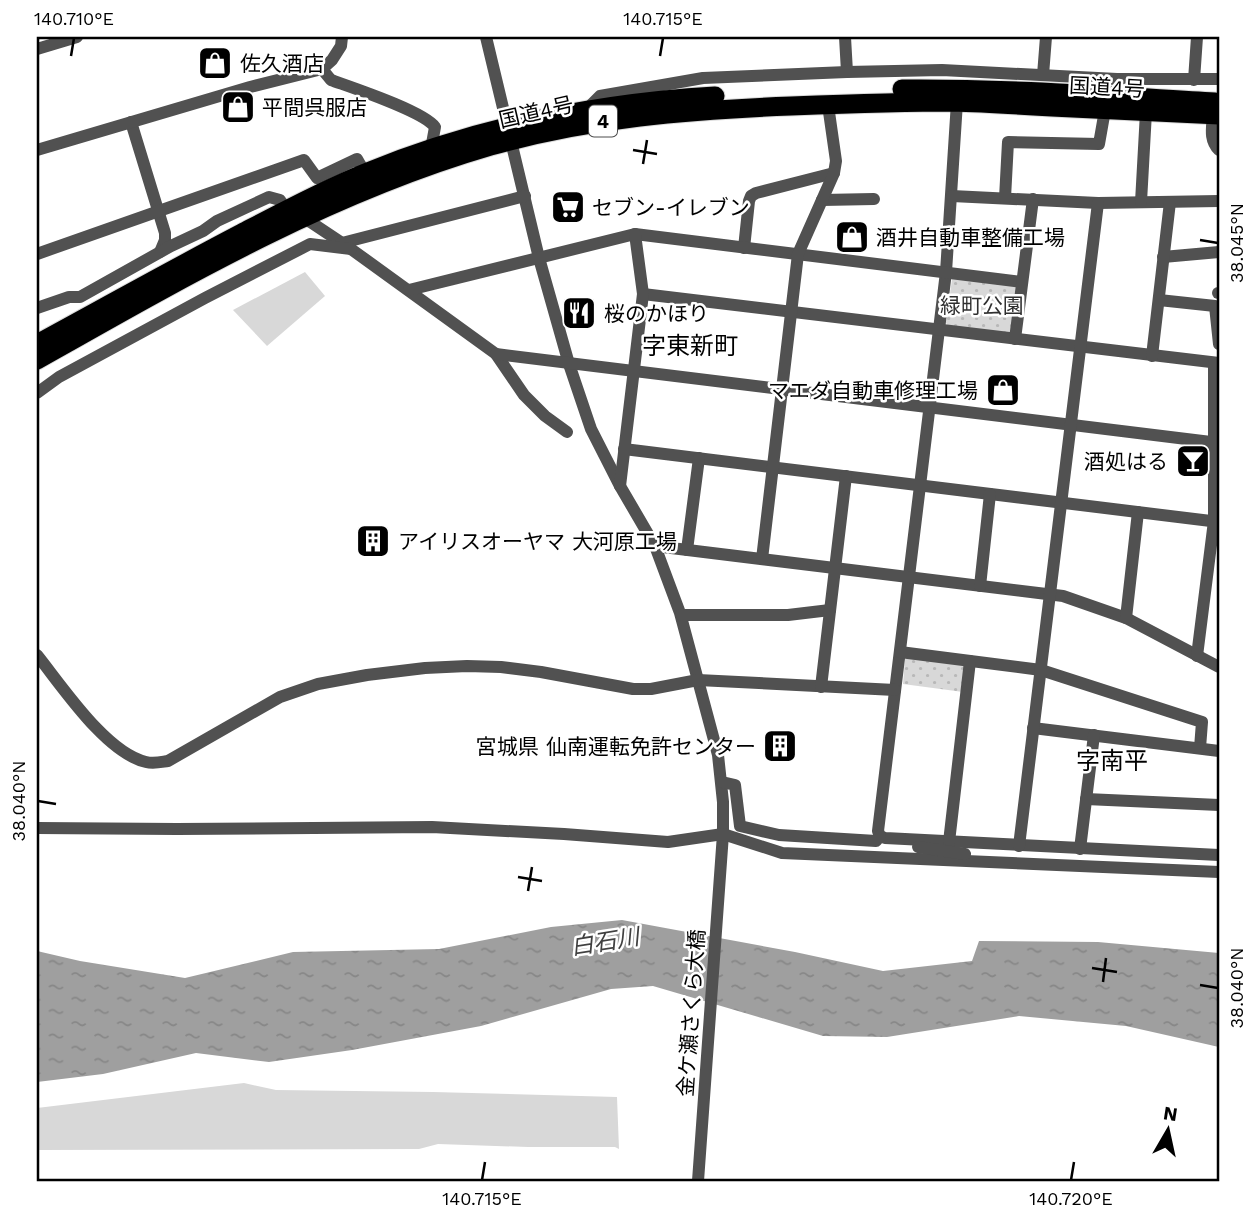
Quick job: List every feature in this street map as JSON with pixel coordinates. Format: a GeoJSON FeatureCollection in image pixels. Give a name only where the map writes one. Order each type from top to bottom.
{"type":"FeatureCollection","features":[{"type":"Feature","properties":{"kind":"highway","name":"国道4号"},"geometry":{"type":"LineString","coordinates":[[37,344],[295,214],[333,203],[389,180],[490,146],[509,134],[587,109],[678,98],[957,89],[1011,91],[1217,111]]}},
{"type":"Feature","properties":{"kind":"highway","name":"国道4号"},"geometry":{"type":"LineString","coordinates":[[37,360],[256,240],[365,173],[431,149],[598,121],[700,110],[957,102],[1146,112],[1217,111]]}},
{"type":"Feature","properties":{"kind":"street"},"geometry":{"type":"LineString","coordinates":[[37,49],[77,37]]}},
{"type":"Feature","properties":{"kind":"street"},"geometry":{"type":"LineString","coordinates":[[37,150],[250,87],[322,69],[341,46],[342,37]]}},
{"type":"Feature","properties":{"kind":"street"},"geometry":{"type":"LineString","coordinates":[[486,37],[539,258],[569,364],[591,429],[655,546],[681,615],[718,755],[722,782],[735,785],[740,826],[779,835],[876,841],[880,836]]}},
{"type":"Feature","properties":{"kind":"street"},"geometry":{"type":"LineString","coordinates":[[845,37],[847,72]]}},
{"type":"Feature","properties":{"kind":"street"},"geometry":{"type":"LineString","coordinates":[[1043,75],[1046,37]]}},
{"type":"Feature","properties":{"kind":"street"},"geometry":{"type":"LineString","coordinates":[[1194,80],[1197,37]]}},
{"type":"Feature","properties":{"kind":"street"},"geometry":{"type":"LineString","coordinates":[[322,69],[331,80],[431,121],[435,127],[431,149]]}},
{"type":"Feature","properties":{"kind":"street"},"geometry":{"type":"LineString","coordinates":[[587,109],[600,96],[703,78],[942,70],[1117,79],[1219,79]]}},
{"type":"Feature","properties":{"kind":"street"},"geometry":{"type":"LineString","coordinates":[[880,836],[878,831],[946,272],[957,102]]}},
{"type":"Feature","properties":{"kind":"street"},"geometry":{"type":"LineString","coordinates":[[762,559],[798,254],[834,173],[836,161],[828,104]]}},
{"type":"Feature","properties":{"kind":"street"},"geometry":{"type":"LineString","coordinates":[[1005,198],[1007,142],[1099,144],[1105,110]]}},
{"type":"Feature","properties":{"kind":"street"},"geometry":{"type":"LineString","coordinates":[[1217,111],[1212,138],[1219,150]]}},
{"type":"Feature","properties":{"kind":"street"},"geometry":{"type":"LineString","coordinates":[[1141,202],[1146,112]]}},
{"type":"Feature","properties":{"kind":"street"},"geometry":{"type":"LineString","coordinates":[[131,122],[165,233],[160,253]]}},
{"type":"Feature","properties":{"kind":"street"},"geometry":{"type":"LineString","coordinates":[[37,254],[304,160],[317,178],[357,159],[365,173]]}},
{"type":"Feature","properties":{"kind":"street"},"geometry":{"type":"LineString","coordinates":[[744,247],[751,197],[757,193],[834,173]]}},
{"type":"Feature","properties":{"kind":"street"},"geometry":{"type":"LineString","coordinates":[[37,393],[59,377],[310,244],[346,246],[525,196]]}},
{"type":"Feature","properties":{"kind":"street"},"geometry":{"type":"LineString","coordinates":[[952,196],[1098,203],[1219,201]]}},
{"type":"Feature","properties":{"kind":"street"},"geometry":{"type":"LineString","coordinates":[[37,308],[69,297],[80,297],[217,221],[270,197],[280,200],[295,214],[346,246],[496,354],[524,395],[545,416],[567,432]]}},
{"type":"Feature","properties":{"kind":"street"},"geometry":{"type":"LineString","coordinates":[[822,200],[874,199]]}},
{"type":"Feature","properties":{"kind":"street"},"geometry":{"type":"LineString","coordinates":[[1015,339],[1032,200]]}},
{"type":"Feature","properties":{"kind":"street"},"geometry":{"type":"LineString","coordinates":[[1152,356],[1170,202]]}},
{"type":"Feature","properties":{"kind":"street"},"geometry":{"type":"LineString","coordinates":[[1018,846],[1098,203]]}},
{"type":"Feature","properties":{"kind":"street"},"geometry":{"type":"LineString","coordinates":[[620,486],[643,294],[635,234]]}},
{"type":"Feature","properties":{"kind":"street"},"geometry":{"type":"LineString","coordinates":[[409,290],[635,234],[1023,282]]}},
{"type":"Feature","properties":{"kind":"street"},"geometry":{"type":"LineString","coordinates":[[1163,257],[1219,252]]}},
{"type":"Feature","properties":{"kind":"street"},"geometry":{"type":"LineString","coordinates":[[643,294],[1217,363],[1217,522],[1197,656]]}},
{"type":"Feature","properties":{"kind":"street"},"geometry":{"type":"LineString","coordinates":[[1159,300],[1215,306],[1219,344]]}},
{"type":"Feature","properties":{"kind":"street"},"geometry":{"type":"LineString","coordinates":[[496,354],[1217,442]]}},
{"type":"Feature","properties":{"kind":"street"},"geometry":{"type":"LineString","coordinates":[[624,449],[1217,522]]}},
{"type":"Feature","properties":{"kind":"street"},"geometry":{"type":"LineString","coordinates":[[687,550],[699,458]]}},
{"type":"Feature","properties":{"kind":"street"},"geometry":{"type":"LineString","coordinates":[[821,687],[846,476]]}},
{"type":"Feature","properties":{"kind":"street"},"geometry":{"type":"LineString","coordinates":[[980,586],[990,494]]}},
{"type":"Feature","properties":{"kind":"street"},"geometry":{"type":"LineString","coordinates":[[1126,618],[1138,512]]}},
{"type":"Feature","properties":{"kind":"street"},"geometry":{"type":"LineString","coordinates":[[655,546],[1063,596],[1126,618],[1219,667]]}},
{"type":"Feature","properties":{"kind":"street"},"geometry":{"type":"LineString","coordinates":[[681,615],[788,615],[830,610]]}},
{"type":"Feature","properties":{"kind":"street"},"geometry":{"type":"LineString","coordinates":[[900,652],[1041,670],[1202,722],[1200,748]]}},
{"type":"Feature","properties":{"kind":"street"},"geometry":{"type":"LineString","coordinates":[[37,654],[99,732],[132,757],[156,763],[168,761],[280,697],[318,684],[425,668],[501,667],[651,689],[698,680],[895,690]]}},
{"type":"Feature","properties":{"kind":"street"},"geometry":{"type":"LineString","coordinates":[[949,842],[971,661]]}},
{"type":"Feature","properties":{"kind":"street"},"geometry":{"type":"LineString","coordinates":[[1033,728],[1219,751]]}},
{"type":"Feature","properties":{"kind":"street"},"geometry":{"type":"LineString","coordinates":[[1080,849],[1094,736]]}},
{"type":"Feature","properties":{"kind":"street","name":"金ケ瀬さくら大橋"},"geometry":{"type":"LineString","coordinates":[[698,1180],[723,834],[722,782]]}},
{"type":"Feature","properties":{"kind":"street"},"geometry":{"type":"LineString","coordinates":[[1086,799],[1219,805]]}},
{"type":"Feature","properties":{"kind":"street"},"geometry":{"type":"LineString","coordinates":[[37,828],[432,827],[667,842],[723,834],[782,853],[1219,872]]}},
{"type":"Feature","properties":{"kind":"street"},"geometry":{"type":"LineString","coordinates":[[880,836],[1018,846],[1219,855]]}},
{"type":"Feature","properties":{"kind":"street"},"geometry":{"type":"LineString","coordinates":[[899,839],[904,845],[980,856],[999,862]]}},
{"type":"Feature","properties":{"kind":"green space"},"geometry":{"type":"Polygon","coordinates":[[[305,272],[325,296],[267,346],[233,310],[305,272]]]}},
{"type":"Feature","properties":{"kind":"green space","name":"緑町公園"},"geometry":{"type":"Polygon","coordinates":[[[952,279],[1014,283],[1017,288],[1012,330],[1008,334],[949,327],[946,323],[952,279]]]}},
{"type":"Feature","properties":{"kind":"green space"},"geometry":{"type":"Polygon","coordinates":[[[910,657],[963,663],[966,667],[963,692],[903,684],[905,659],[910,657]]]}},
{"type":"Feature","properties":{"kind":"green space"},"geometry":{"type":"Polygon","coordinates":[[[244,1083],[276,1090],[617,1097],[619,1149],[438,1144],[419,1149],[37,1150],[37,1108],[244,1083]]]}},
{"type":"Feature","properties":{"kind":"water","name":"白石川"},"geometry":{"type":"Polygon","coordinates":[[[622,920],[883,971],[972,961],[979,941],[1098,942],[1219,953],[1219,1047],[1126,1026],[1019,1016],[887,1037],[823,1036],[653,986],[611,989],[481,1026],[352,1050],[269,1062],[196,1053],[103,1074],[37,1082],[37,951],[80,961],[185,978],[293,952],[439,949],[551,927],[622,920]]]}},
{"type":"Feature","properties":{"kind":"place","name":"佐久酒店"},"geometry":{"type":"Point","coordinates":[215,63]}},
{"type":"Feature","properties":{"kind":"place","name":"平間呉服店"},"geometry":{"type":"Point","coordinates":[238,107]}},
{"type":"Feature","properties":{"kind":"place","name":"セブン-イレブン"},"geometry":{"type":"Point","coordinates":[568,207]}},
{"type":"Feature","properties":{"kind":"place","name":"酒井自動車整備工場"},"geometry":{"type":"Point","coordinates":[852,237]}},
{"type":"Feature","properties":{"kind":"place","name":"桜のかほり"},"geometry":{"type":"Point","coordinates":[579,313]}},
{"type":"Feature","properties":{"kind":"place","name":"マエダ自動車修理工場"},"geometry":{"type":"Point","coordinates":[1003,390]}},
{"type":"Feature","properties":{"kind":"place","name":"酒処はる"},"geometry":{"type":"Point","coordinates":[1193,461]}},
{"type":"Feature","properties":{"kind":"place","name":"アイリスオーヤマ 大河原工場"},"geometry":{"type":"Point","coordinates":[373,541]}},
{"type":"Feature","properties":{"kind":"place","name":"宮城県 仙南運転免許センター"},"geometry":{"type":"Point","coordinates":[780,746]}},
{"type":"Feature","properties":{"kind":"district","name":"字東新町"},"geometry":{"type":"Point","coordinates":[690,346]}},
{"type":"Feature","properties":{"kind":"district","name":"字南平"},"geometry":{"type":"Point","coordinates":[1112,761]}}]}
